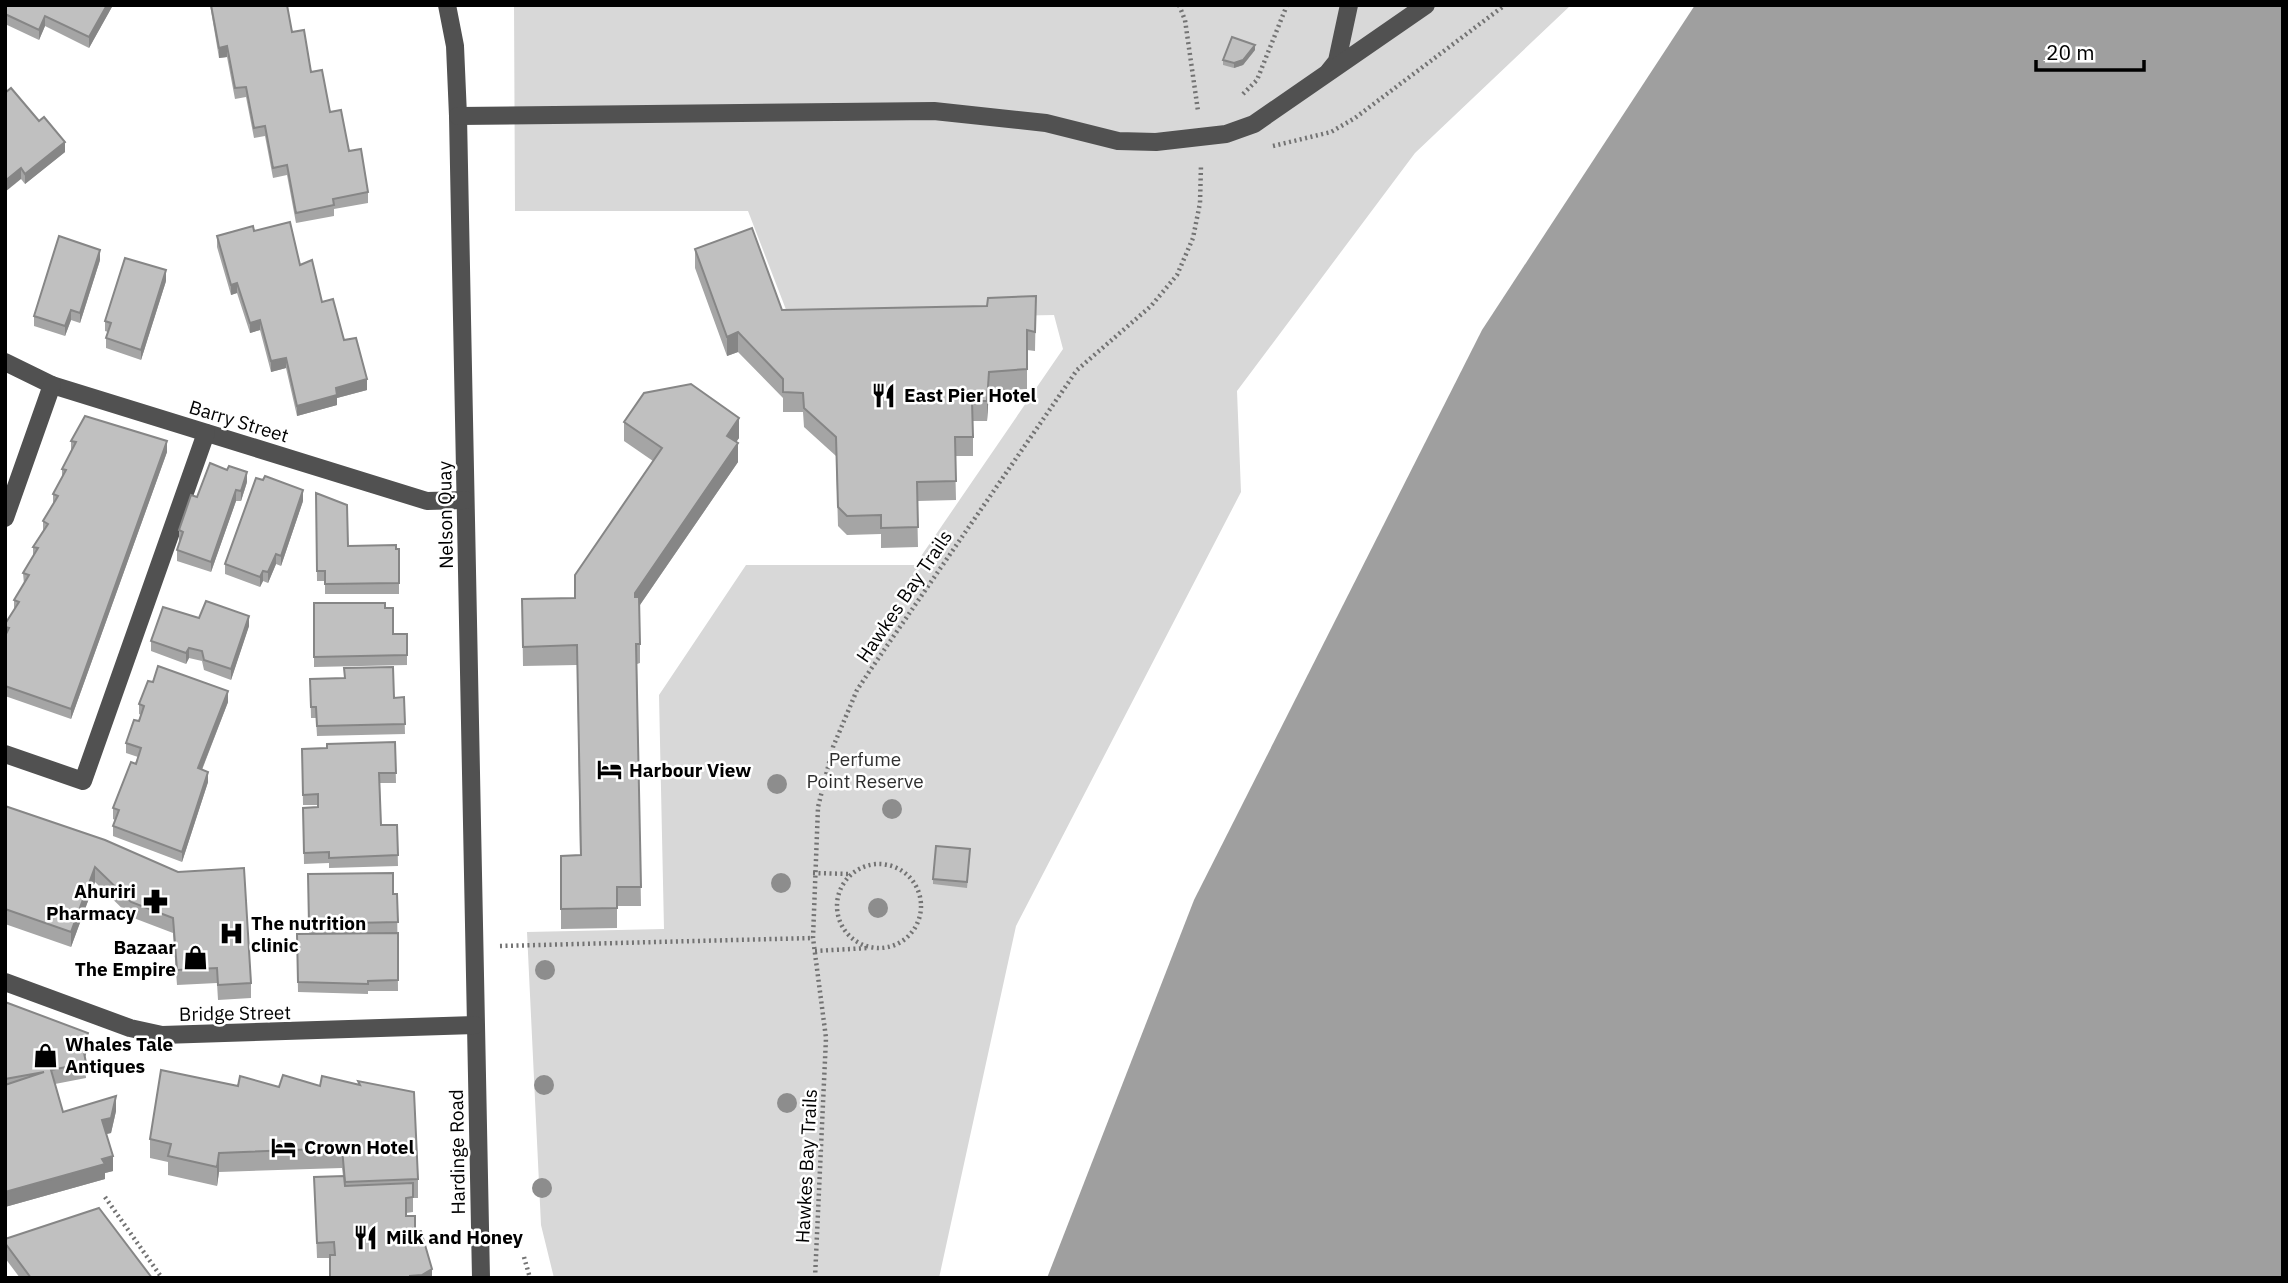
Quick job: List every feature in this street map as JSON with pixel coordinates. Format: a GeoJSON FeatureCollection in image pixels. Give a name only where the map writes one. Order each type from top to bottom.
{"type":"FeatureCollection","features":[{"type":"Feature","properties":{"kind":"street","name":"Nelson Quay"},"geometry":{"type":"LineString","coordinates":[[447,5],[455,46],[458,116],[475,1025]]}},
{"type":"Feature","properties":{"kind":"street"},"geometry":{"type":"LineString","coordinates":[[1322,79],[1337,61],[1349,5]]}},
{"type":"Feature","properties":{"kind":"street"},"geometry":{"type":"LineString","coordinates":[[458,116],[934,111],[1046,123],[1118,141],[1156,142],[1200,138],[1226,134],[1254,124],[1426,5]]}},
{"type":"Feature","properties":{"kind":"street","name":"Barry Street"},"geometry":{"type":"LineString","coordinates":[[5,362],[52,385],[427,500],[466,500]]}},
{"type":"Feature","properties":{"kind":"street"},"geometry":{"type":"LineString","coordinates":[[5,518],[52,385]]}},
{"type":"Feature","properties":{"kind":"street"},"geometry":{"type":"LineString","coordinates":[[5,754],[83,782],[206,433]]}},
{"type":"Feature","properties":{"kind":"street","name":"Bridge Street"},"geometry":{"type":"LineString","coordinates":[[5,982],[130,1028],[162,1035],[475,1025]]}},
{"type":"Feature","properties":{"kind":"street","name":"Hardinge Road"},"geometry":{"type":"LineString","coordinates":[[475,1025],[481,1278]]}},
{"type":"Feature","properties":{"kind":"path"},"geometry":{"type":"LineString","coordinates":[[1179,5],[1185,20],[1198,115],[1211,112]]}},
{"type":"Feature","properties":{"kind":"path"},"geometry":{"type":"LineString","coordinates":[[1236,101],[1257,80],[1287,5]]}},
{"type":"Feature","properties":{"kind":"path"},"geometry":{"type":"LineString","coordinates":[[1267,147],[1331,132],[1355,118],[1505,5]]}},
{"type":"Feature","properties":{"kind":"path","name":"Hawkes Bay Trails"},"geometry":{"type":"LineString","coordinates":[[815,1278],[825,1038],[813,938],[813,873],[818,807],[834,747],[857,690],[1077,370],[1151,306],[1177,275],[1193,238],[1200,203],[1200,138]]}},
{"type":"Feature","properties":{"kind":"path"},"geometry":{"type":"LineString","coordinates":[[813,873],[850,874],[877,864],[891,866],[904,872],[920,896],[921,911],[918,925],[909,937],[897,945],[815,951]]}},
{"type":"Feature","properties":{"kind":"path"},"geometry":{"type":"LineString","coordinates":[[850,874],[838,898],[837,910],[846,933],[869,948]]}},
{"type":"Feature","properties":{"kind":"path"},"geometry":{"type":"LineString","coordinates":[[475,946],[813,938]]}},
{"type":"Feature","properties":{"kind":"path"},"geometry":{"type":"LineString","coordinates":[[105,1197],[162,1278]]}},
{"type":"Feature","properties":{"kind":"path"},"geometry":{"type":"LineString","coordinates":[[524,1256],[530,1278]]}},
{"type":"Feature","properties":{"kind":"green space","name":"Perfume Point Reserve"},"geometry":{"type":"Polygon","coordinates":[[[514,5],[1571,5],[1415,153],[1237,391],[1241,492],[1016,926],[939,1278],[554,1278],[541,1225],[527,932],[664,929],[659,695],[746,565],[915,565],[1063,349],[1054,315],[790,320],[748,211],[515,211],[514,5]]]}},
{"type":"Feature","properties":{"kind":"shaded area"},"geometry":{"type":"Polygon","coordinates":[[[1695,5],[2283,5],[2283,1278],[1047,1278],[1194,900],[1482,330],[1695,5]]]}},
{"type":"Feature","properties":{"kind":"building"},"geometry":{"type":"Polygon","coordinates":[[[5,5],[107,5],[89,37],[45,16],[39,30],[5,14],[5,5]]]}},
{"type":"Feature","properties":{"kind":"building"},"geometry":{"type":"Polygon","coordinates":[[[211,5],[287,5],[292,32],[304,30],[311,72],[322,70],[330,112],[341,110],[349,151],[361,149],[368,192],[333,199],[334,205],[296,213],[287,165],[273,168],[265,126],[254,128],[246,87],[235,88],[227,46],[219,48],[211,5]]]}},
{"type":"Feature","properties":{"kind":"building"},"geometry":{"type":"Polygon","coordinates":[[[1232,37],[1255,45],[1243,60],[1234,63],[1223,60],[1232,37]]]}},
{"type":"Feature","properties":{"kind":"building"},"geometry":{"type":"Polygon","coordinates":[[[11,88],[39,121],[44,117],[65,142],[25,174],[21,168],[5,181],[5,93],[11,88]]]}},
{"type":"Feature","properties":{"kind":"building"},"geometry":{"type":"Polygon","coordinates":[[[290,222],[300,265],[312,260],[322,302],[333,299],[344,340],[356,338],[367,379],[336,388],[337,395],[297,406],[286,358],[271,361],[260,320],[250,323],[237,283],[231,285],[217,236],[253,226],[254,231],[290,222]]]}},
{"type":"Feature","properties":{"kind":"building","name":"East Pier Hotel"},"geometry":{"type":"Polygon","coordinates":[[[752,228],[782,310],[987,306],[988,298],[1036,296],[1035,332],[1027,330],[1027,369],[989,372],[987,401],[972,401],[973,437],[955,437],[956,481],[917,482],[918,527],[881,528],[881,515],[847,516],[838,507],[836,437],[804,408],[803,393],[783,392],[783,379],[738,332],[727,337],[695,249],[752,228]]]}},
{"type":"Feature","properties":{"kind":"building"},"geometry":{"type":"Polygon","coordinates":[[[59,236],[100,250],[80,313],[71,310],[65,326],[34,316],[59,236]]]}},
{"type":"Feature","properties":{"kind":"building"},"geometry":{"type":"Polygon","coordinates":[[[125,258],[166,270],[141,350],[106,338],[111,323],[105,321],[125,258]]]}},
{"type":"Feature","properties":{"kind":"building","name":"Harbour View"},"geometry":{"type":"Polygon","coordinates":[[[691,384],[739,418],[727,436],[738,443],[635,593],[635,597],[639,597],[640,644],[636,644],[641,887],[617,887],[617,908],[561,909],[561,856],[581,855],[577,645],[523,647],[522,599],[575,598],[575,575],[662,448],[624,422],[644,393],[691,384]]]}},
{"type":"Feature","properties":{"kind":"building"},"geometry":{"type":"Polygon","coordinates":[[[85,416],[167,441],[71,709],[5,686],[5,636],[9,628],[5,627],[5,624],[19,602],[14,600],[29,575],[23,573],[38,548],[33,547],[48,524],[43,521],[58,496],[53,494],[66,470],[62,469],[76,442],[71,441],[85,416]]]}},
{"type":"Feature","properties":{"kind":"building"},"geometry":{"type":"Polygon","coordinates":[[[210,463],[227,470],[229,466],[247,472],[241,491],[236,490],[211,562],[177,550],[183,532],[179,530],[191,495],[197,497],[210,463]]]}},
{"type":"Feature","properties":{"kind":"building"},"geometry":{"type":"Polygon","coordinates":[[[265,476],[303,490],[281,556],[276,554],[268,572],[263,571],[260,577],[225,564],[256,478],[263,480],[265,476]]]}},
{"type":"Feature","properties":{"kind":"building"},"geometry":{"type":"Polygon","coordinates":[[[316,493],[347,505],[348,546],[396,545],[396,549],[399,549],[399,583],[325,584],[325,571],[317,571],[316,493]]]}},
{"type":"Feature","properties":{"kind":"building"},"geometry":{"type":"Polygon","coordinates":[[[206,601],[249,616],[231,669],[204,660],[202,651],[189,648],[186,653],[151,641],[163,607],[199,618],[206,601]]]}},
{"type":"Feature","properties":{"kind":"building"},"geometry":{"type":"Polygon","coordinates":[[[314,603],[385,603],[385,608],[393,608],[393,634],[407,634],[407,655],[314,657],[314,603]]]}},
{"type":"Feature","properties":{"kind":"building"},"geometry":{"type":"Polygon","coordinates":[[[158,666],[228,691],[198,768],[208,772],[182,852],[113,826],[119,810],[113,808],[131,762],[136,764],[141,748],[126,743],[134,720],[139,721],[144,706],[139,704],[148,681],[153,682],[158,666]]]}},
{"type":"Feature","properties":{"kind":"building"},"geometry":{"type":"Polygon","coordinates":[[[393,667],[394,698],[404,697],[405,724],[317,726],[316,707],[311,707],[310,679],[345,678],[344,668],[393,667]]]}},
{"type":"Feature","properties":{"kind":"building"},"geometry":{"type":"Polygon","coordinates":[[[395,742],[396,773],[379,773],[381,825],[397,825],[398,855],[329,858],[329,852],[304,853],[303,808],[318,807],[318,794],[303,795],[302,749],[327,748],[327,744],[395,742]]]}},
{"type":"Feature","properties":{"kind":"building"},"geometry":{"type":"Polygon","coordinates":[[[5,806],[105,840],[178,872],[244,868],[251,983],[218,985],[217,968],[177,970],[173,918],[131,902],[95,867],[71,932],[5,909],[5,806]]]}},
{"type":"Feature","properties":{"kind":"building"},"geometry":{"type":"Polygon","coordinates":[[[936,846],[970,849],[967,882],[933,879],[936,846]]]}},
{"type":"Feature","properties":{"kind":"building"},"geometry":{"type":"Polygon","coordinates":[[[393,873],[393,894],[397,894],[398,922],[309,924],[308,874],[393,873]]]}},
{"type":"Feature","properties":{"kind":"building"},"geometry":{"type":"Polygon","coordinates":[[[398,933],[398,980],[368,981],[368,984],[298,982],[297,934],[398,933]]]}},
{"type":"Feature","properties":{"kind":"building"},"geometry":{"type":"Polygon","coordinates":[[[5,1002],[88,1033],[83,1047],[86,1063],[51,1070],[63,1112],[116,1096],[111,1118],[102,1120],[113,1156],[102,1159],[105,1164],[5,1192],[5,1085],[44,1072],[5,1079],[5,1002]]]}},
{"type":"Feature","properties":{"kind":"building","name":"Crown Hotel"},"geometry":{"type":"Polygon","coordinates":[[[161,1070],[238,1086],[240,1076],[279,1087],[283,1075],[320,1086],[322,1076],[360,1085],[358,1081],[414,1092],[418,1179],[345,1182],[342,1148],[219,1153],[217,1167],[168,1156],[171,1144],[150,1139],[161,1070]]]}},
{"type":"Feature","properties":{"kind":"building","name":"Milk and Honey"},"geometry":{"type":"Polygon","coordinates":[[[344,1176],[345,1186],[413,1183],[413,1197],[406,1198],[406,1216],[415,1216],[415,1229],[407,1229],[407,1232],[421,1231],[432,1269],[410,1278],[330,1278],[330,1255],[335,1255],[334,1242],[317,1243],[314,1177],[344,1176]]]}},
{"type":"Feature","properties":{"kind":"building"},"geometry":{"type":"Polygon","coordinates":[[[99,1208],[152,1278],[31,1278],[5,1243],[5,1239],[99,1208]]]}},
{"type":"Feature","properties":{"kind":"place","name":"East Pier Hotel"},"geometry":{"type":"Point","coordinates":[884,395]}},
{"type":"Feature","properties":{"kind":"place","name":"Harbour View"},"geometry":{"type":"Point","coordinates":[609,770]}},
{"type":"Feature","properties":{"kind":"place","name":"Ahuriri Pharmacy"},"geometry":{"type":"Point","coordinates":[156,902]}},
{"type":"Feature","properties":{"kind":"place","name":"The nutrition clinic"},"geometry":{"type":"Point","coordinates":[231,934]}},
{"type":"Feature","properties":{"kind":"place","name":"Bazaar The Empire"},"geometry":{"type":"Point","coordinates":[196,958]}},
{"type":"Feature","properties":{"kind":"place","name":"Whales Tale Antiques"},"geometry":{"type":"Point","coordinates":[45,1055]}},
{"type":"Feature","properties":{"kind":"place","name":"Crown Hotel"},"geometry":{"type":"Point","coordinates":[284,1147]}},
{"type":"Feature","properties":{"kind":"place","name":"Milk and Honey"},"geometry":{"type":"Point","coordinates":[366,1237]}}]}
